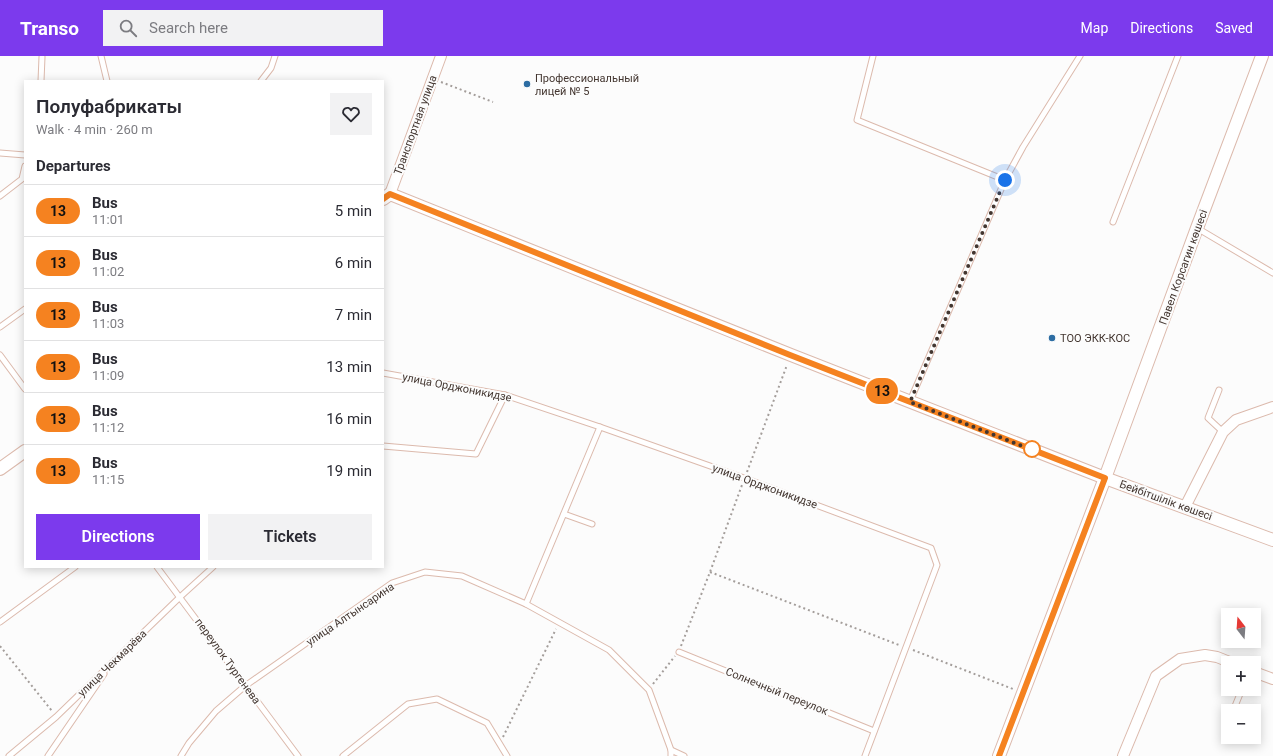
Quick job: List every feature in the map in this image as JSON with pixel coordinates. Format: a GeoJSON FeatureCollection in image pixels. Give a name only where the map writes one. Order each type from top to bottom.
{"type":"FeatureCollection","features":[{"type":"Feature","properties":{"kind":"street","name":"Транспортная улица"},"geometry":{"type":"LineString","coordinates":[[387,196],[440,56]]}},
{"type":"Feature","properties":{"kind":"street","name":"Павел Корсагин көшесі"},"geometry":{"type":"LineString","coordinates":[[999,756],[1105,478],[1262,56]]}},
{"type":"Feature","properties":{"kind":"street","name":"Бейбітшілік көшесі"},"geometry":{"type":"LineString","coordinates":[[387,196],[1105,478],[1273,540]]}},
{"type":"Feature","properties":{"kind":"street"},"geometry":{"type":"LineString","coordinates":[[1185,507],[1223,432],[1236,420],[1273,407]]}},
{"type":"Feature","properties":{"kind":"street"},"geometry":{"type":"LineString","coordinates":[[0,469],[24,452]]}},
{"type":"Feature","properties":{"kind":"street"},"geometry":{"type":"LineString","coordinates":[[1123,756],[1156,676],[1180,659],[1205,655],[1221,659]]}},
{"type":"Feature","properties":{"kind":"street"},"geometry":{"type":"LineString","coordinates":[[1261,675],[1273,679]]}},
{"type":"Feature","properties":{"kind":"lane"},"geometry":{"type":"LineString","coordinates":[[101,56],[107,80]]}},
{"type":"Feature","properties":{"kind":"lane"},"geometry":{"type":"LineString","coordinates":[[262,80],[271,68],[275,56]]}},
{"type":"Feature","properties":{"kind":"lane"},"geometry":{"type":"LineString","coordinates":[[873,56],[857,120],[1005,180]]}},
{"type":"Feature","properties":{"kind":"lane"},"geometry":{"type":"LineString","coordinates":[[910,402],[1005,180],[1023,147],[1080,56]]}},
{"type":"Feature","properties":{"kind":"lane"},"geometry":{"type":"LineString","coordinates":[[1113,222],[1178,56]]}},
{"type":"Feature","properties":{"kind":"lane"},"geometry":{"type":"LineString","coordinates":[[40,80],[42,57]]}},
{"type":"Feature","properties":{"kind":"lane"},"geometry":{"type":"LineString","coordinates":[[0,153],[24,155]]}},
{"type":"Feature","properties":{"kind":"lane"},"geometry":{"type":"LineString","coordinates":[[0,196],[22,179],[24,170]]}},
{"type":"Feature","properties":{"kind":"lane"},"geometry":{"type":"LineString","coordinates":[[1197,228],[1273,273]]}},
{"type":"Feature","properties":{"kind":"lane"},"geometry":{"type":"LineString","coordinates":[[0,327],[24,310]]}},
{"type":"Feature","properties":{"kind":"lane"},"geometry":{"type":"LineString","coordinates":[[0,355],[24,388]]}},
{"type":"Feature","properties":{"kind":"lane","name":"улица Орджоникидзе"},"geometry":{"type":"LineString","coordinates":[[384,373],[506,395],[744,478],[931,548],[937,564],[865,756]]}},
{"type":"Feature","properties":{"kind":"lane"},"geometry":{"type":"LineString","coordinates":[[1219,390],[1208,418],[1223,432]]}},
{"type":"Feature","properties":{"kind":"lane"},"geometry":{"type":"LineString","coordinates":[[384,446],[476,454],[506,395]]}},
{"type":"Feature","properties":{"kind":"lane"},"geometry":{"type":"LineString","coordinates":[[526,604],[600,427]]}},
{"type":"Feature","properties":{"kind":"lane"},"geometry":{"type":"LineString","coordinates":[[564,514],[592,524]]}},
{"type":"Feature","properties":{"kind":"lane"},"geometry":{"type":"LineString","coordinates":[[0,622],[74,568]]}},
{"type":"Feature","properties":{"kind":"lane","name":"переулок Тургенева"},"geometry":{"type":"LineString","coordinates":[[158,568],[298,756]]}},
{"type":"Feature","properties":{"kind":"lane","name":"улица Чекмарёва"},"geometry":{"type":"LineString","coordinates":[[9,756],[56,717],[212,568]]}},
{"type":"Feature","properties":{"kind":"lane","name":"улица Алтынсарина"},"geometry":{"type":"LineString","coordinates":[[181,756],[189,743],[216,711],[245,686],[392,583],[425,572],[462,576],[526,604],[609,650],[649,690],[671,750],[671,756]]}},
{"type":"Feature","properties":{"kind":"lane","name":"Солнечный переулок"},"geometry":{"type":"LineString","coordinates":[[679,652],[874,731]]}},
{"type":"Feature","properties":{"kind":"lane"},"geometry":{"type":"LineString","coordinates":[[48,756],[110,664]]}},
{"type":"Feature","properties":{"kind":"lane"},"geometry":{"type":"LineString","coordinates":[[342,756],[408,704],[438,699],[487,723],[507,756]]}},
{"type":"Feature","properties":{"kind":"lane"},"geometry":{"type":"LineString","coordinates":[[671,750],[684,756]]}},
{"type":"Feature","properties":{"kind":"path"},"geometry":{"type":"LineString","coordinates":[[432,79],[492,102]]}},
{"type":"Feature","properties":{"kind":"path"},"geometry":{"type":"LineString","coordinates":[[649,690],[679,652],[790,355]]}},
{"type":"Feature","properties":{"kind":"path"},"geometry":{"type":"LineString","coordinates":[[710,572],[1023,693]]}},
{"type":"Feature","properties":{"kind":"path"},"geometry":{"type":"LineString","coordinates":[[500,743],[559,622]]}},
{"type":"Feature","properties":{"kind":"path"},"geometry":{"type":"LineString","coordinates":[[0,646],[56,717]]}},
{"type":"Feature","properties":{"kind":"bus line","name":"13"},"geometry":{"type":"LineString","coordinates":[[384,198],[390,194],[790,355],[1105,478],[999,756]]}},
{"type":"Feature","properties":{"kind":"place","name":"Профессиональный лицей № 5"},"geometry":{"type":"Point","coordinates":[527,84]}},
{"type":"Feature","properties":{"kind":"place","name":"ТОО ЭКК-КОС"},"geometry":{"type":"Point","coordinates":[1052,338]}},
{"type":"Feature","properties":{"kind":"route"},"geometry":{"type":"LineString","coordinates":[[1005,180],[910,402],[1035,451],[1032,449]]}}]}
